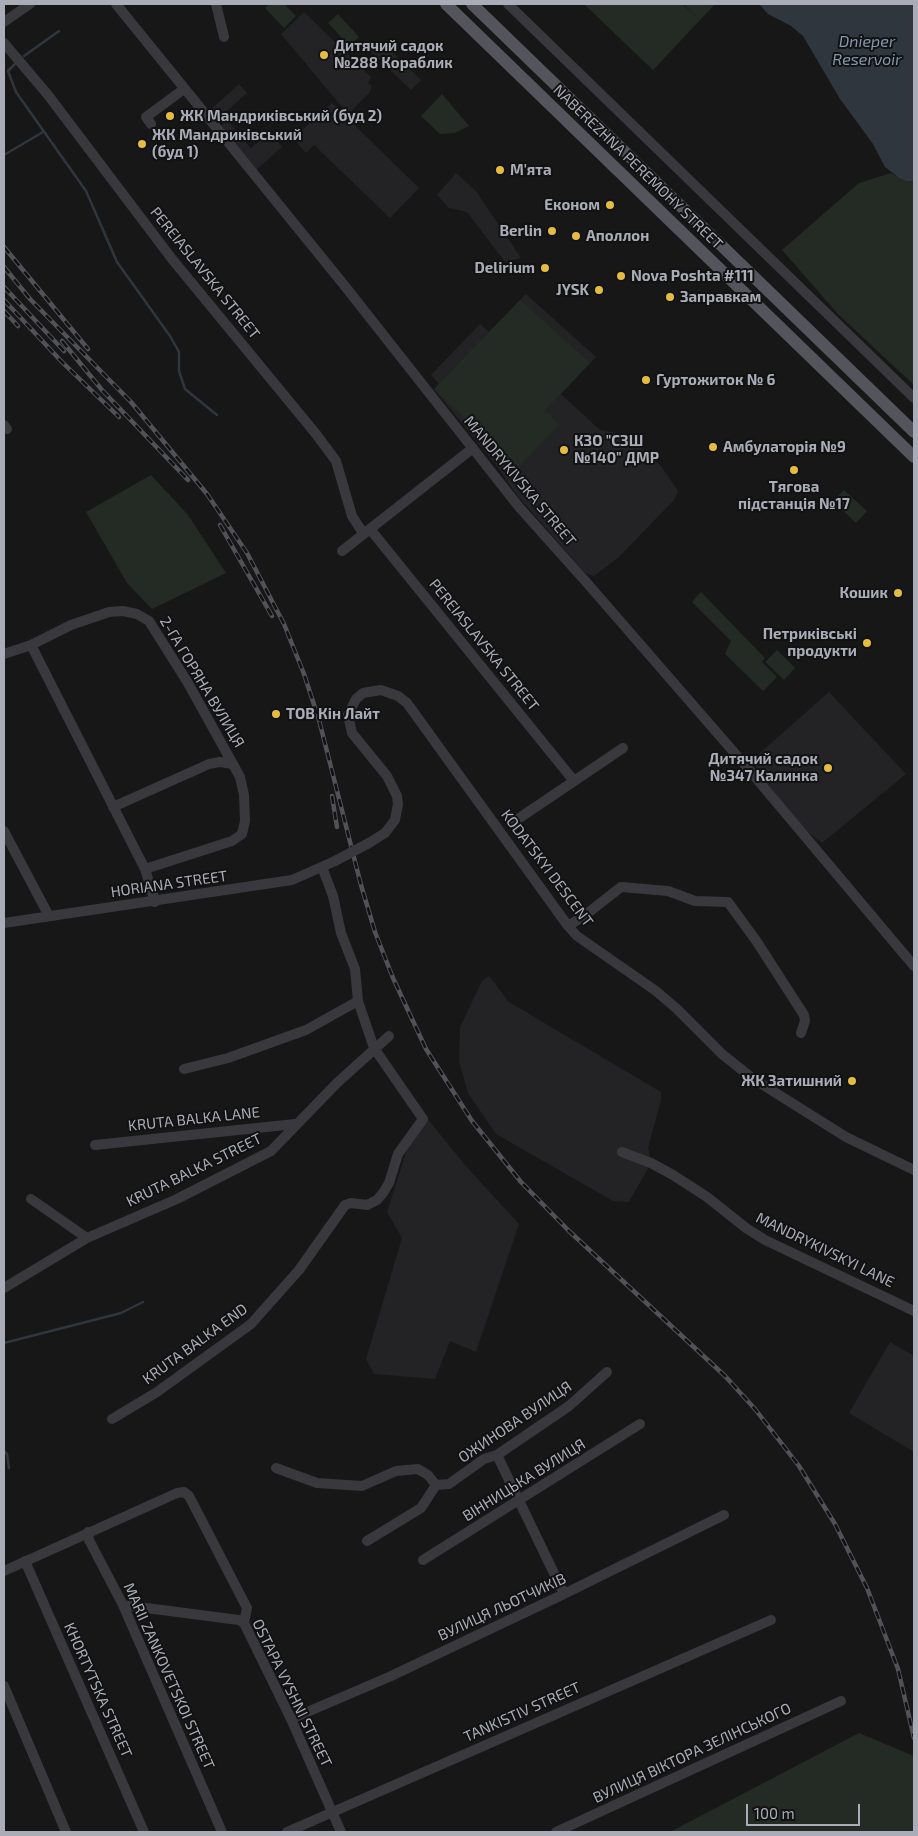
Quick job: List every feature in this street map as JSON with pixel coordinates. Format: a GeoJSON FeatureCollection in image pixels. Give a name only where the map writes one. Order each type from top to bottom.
{"type":"FeatureCollection","features":[{"type":"Feature","properties":{"kind":"main road","name":"NABEREZHNA PEREMOHY STREET"},"geometry":{"type":"LineString","coordinates":[[446,4],[914,458]]}},
{"type":"Feature","properties":{"kind":"main road","name":"NABEREZHNA PEREMOHY STREET"},"geometry":{"type":"LineString","coordinates":[[472,4],[914,432]]}},
{"type":"Feature","properties":{"kind":"main road"},"geometry":{"type":"LineString","coordinates":[[669,220],[682,207]]}},
{"type":"Feature","properties":{"kind":"street"},"geometry":{"type":"LineString","coordinates":[[4,22],[30,4]]}},
{"type":"Feature","properties":{"kind":"street","name":"MANDRYKIVSKA STREET"},"geometry":{"type":"LineString","coordinates":[[116,4],[344,285],[518,507],[587,583],[914,966]]}},
{"type":"Feature","properties":{"kind":"street"},"geometry":{"type":"LineString","coordinates":[[216,4],[224,37]]}},
{"type":"Feature","properties":{"kind":"street","name":"NABEREZHNA PEREMOHY STREET"},"geometry":{"type":"LineString","coordinates":[[508,4],[914,398]]}},
{"type":"Feature","properties":{"kind":"street","name":"PEREIASLAVSKA STREET"},"geometry":{"type":"LineString","coordinates":[[4,43],[48,95],[172,259],[336,461],[352,516],[574,781]]}},
{"type":"Feature","properties":{"kind":"street"},"geometry":{"type":"LineString","coordinates":[[152,124],[146,117],[184,89]]}},
{"type":"Feature","properties":{"kind":"street"},"geometry":{"type":"LineString","coordinates":[[342,551],[473,448]]}},
{"type":"Feature","properties":{"kind":"street","name":"2-ГА ГОРЯНА ВУЛИЦЯ"},"geometry":{"type":"LineString","coordinates":[[4,654],[31,645],[71,625],[109,612],[123,611],[137,614],[149,621],[188,684],[240,777],[244,795],[245,821],[242,834],[232,842],[145,869]]}},
{"type":"Feature","properties":{"kind":"street"},"geometry":{"type":"LineString","coordinates":[[31,645],[145,869],[155,902]]}},
{"type":"Feature","properties":{"kind":"street","name":"KODATSKYI DESCENT"},"geometry":{"type":"LineString","coordinates":[[335,861],[385,833],[395,820],[398,804],[397,796],[387,776],[352,733],[348,715],[356,699],[363,693],[381,690],[398,696],[406,703],[568,926],[590,947],[670,1003],[722,1054],[759,1082],[846,1137],[914,1170]]}},
{"type":"Feature","properties":{"kind":"street"},"geometry":{"type":"LineString","coordinates":[[515,821],[623,748]]}},
{"type":"Feature","properties":{"kind":"street","name":"2-ГА ГОРЯНА ВУЛИЦЯ"},"geometry":{"type":"LineString","coordinates":[[113,807],[208,764],[220,762],[233,764]]}},
{"type":"Feature","properties":{"kind":"street"},"geometry":{"type":"LineString","coordinates":[[4,831],[49,916]]}},
{"type":"Feature","properties":{"kind":"street","name":"HORIANA STREET"},"geometry":{"type":"LineString","coordinates":[[4,923],[155,902],[292,880],[335,861]]}},
{"type":"Feature","properties":{"kind":"street"},"geometry":{"type":"LineString","coordinates":[[322,867],[332,896],[341,933],[354,969],[358,1001],[374,1048],[388,1036]]}},
{"type":"Feature","properties":{"kind":"street"},"geometry":{"type":"LineString","coordinates":[[568,926],[621,887],[668,891],[695,901],[728,902],[757,942],[804,1015],[805,1021],[801,1033]]}},
{"type":"Feature","properties":{"kind":"street"},"geometry":{"type":"LineString","coordinates":[[184,1069],[228,1058],[306,1030],[358,1001]]}},
{"type":"Feature","properties":{"kind":"street","name":"KRUTA BALKA STREET"},"geometry":{"type":"LineString","coordinates":[[4,1288],[87,1238],[177,1199],[271,1151],[295,1124],[374,1048]]}},
{"type":"Feature","properties":{"kind":"street","name":"KRUTA BALKA END"},"geometry":{"type":"LineString","coordinates":[[112,1419],[157,1392],[251,1324],[299,1270],[345,1205],[351,1203],[367,1205],[377,1200],[383,1193],[389,1183],[398,1154],[423,1119],[374,1048]]}},
{"type":"Feature","properties":{"kind":"street","name":"KRUTA BALKA LANE"},"geometry":{"type":"LineString","coordinates":[[95,1145],[295,1124]]}},
{"type":"Feature","properties":{"kind":"street","name":"MANDRYKIVSKYI LANE"},"geometry":{"type":"LineString","coordinates":[[622,1152],[651,1163],[673,1175],[707,1197],[746,1228],[765,1240],[914,1311]]}},
{"type":"Feature","properties":{"kind":"street"},"geometry":{"type":"LineString","coordinates":[[30,1199],[87,1238]]}},
{"type":"Feature","properties":{"kind":"street","name":"ОЖИНОВА ВУЛИЦЯ"},"geometry":{"type":"LineString","coordinates":[[436,1485],[449,1484],[484,1460],[497,1455],[569,1406],[607,1372]]}},
{"type":"Feature","properties":{"kind":"street","name":"ВІННИЦЬКА ВУЛИЦЯ"},"geometry":{"type":"LineString","coordinates":[[423,1560],[640,1424]]}},
{"type":"Feature","properties":{"kind":"street"},"geometry":{"type":"LineString","coordinates":[[497,1455],[564,1594]]}},
{"type":"Feature","properties":{"kind":"street"},"geometry":{"type":"LineString","coordinates":[[276,1468],[317,1483],[362,1486],[396,1471],[418,1469],[428,1475],[436,1485],[420,1508],[367,1541]]}},
{"type":"Feature","properties":{"kind":"street"},"geometry":{"type":"LineString","coordinates":[[4,1572],[177,1493],[187,1494],[247,1608],[244,1623]]}},
{"type":"Feature","properties":{"kind":"street","name":"ВУЛИЦЯ ЛЬОТЧИКІВ"},"geometry":{"type":"LineString","coordinates":[[291,1719],[389,1677],[724,1515]]}},
{"type":"Feature","properties":{"kind":"street","name":"MARII ZANKOVETSKOI STREET"},"geometry":{"type":"LineString","coordinates":[[88,1532],[89,1540],[123,1605],[222,1832]]}},
{"type":"Feature","properties":{"kind":"street","name":"KHORTYTSKA STREET"},"geometry":{"type":"LineString","coordinates":[[25,1561],[144,1832]]}},
{"type":"Feature","properties":{"kind":"street","name":"OSTAPA VYSHNI STREET"},"geometry":{"type":"LineString","coordinates":[[123,1605],[239,1620],[244,1623],[291,1719],[341,1832]]}},
{"type":"Feature","properties":{"kind":"street","name":"TANKISTIV STREET"},"geometry":{"type":"LineString","coordinates":[[287,1832],[771,1620]]}},
{"type":"Feature","properties":{"kind":"street"},"geometry":{"type":"LineString","coordinates":[[4,1686],[66,1832]]}},
{"type":"Feature","properties":{"kind":"street","name":"ВУЛИЦЯ ВІКТОРА ЗЕЛІНСЬКОГО"},"geometry":{"type":"LineString","coordinates":[[556,1832],[840,1701]]}},
{"type":"Feature","properties":{"kind":"shaded area"},"geometry":{"type":"Polygon","coordinates":[[[269,4],[284,4],[296,16],[284,28],[265,8],[269,4]]]}},
{"type":"Feature","properties":{"kind":"shaded area"},"geometry":{"type":"Polygon","coordinates":[[[584,4],[682,4],[700,20],[653,70],[584,4]]]}},
{"type":"Feature","properties":{"kind":"shaded area"},"geometry":{"type":"Polygon","coordinates":[[[683,4],[715,4],[700,20],[683,4]]]}},
{"type":"Feature","properties":{"kind":"shaded area","name":"Дитячий садок №288 Кораблик"},"geometry":{"type":"Polygon","coordinates":[[[304,12],[371,77],[368,83],[372,86],[370,92],[348,114],[281,34],[304,12]]]}},
{"type":"Feature","properties":{"kind":"shaded area"},"geometry":{"type":"Polygon","coordinates":[[[338,14],[359,37],[349,46],[328,23],[338,14]]]}},
{"type":"Feature","properties":{"kind":"shaded area"},"geometry":{"type":"Polygon","coordinates":[[[381,41],[421,80],[411,90],[370,51],[381,41]]]}},
{"type":"Feature","properties":{"kind":"shaded area"},"geometry":{"type":"Polygon","coordinates":[[[239,84],[247,93],[216,121],[208,112],[239,84]]]}},
{"type":"Feature","properties":{"kind":"shaded area"},"geometry":{"type":"Polygon","coordinates":[[[442,94],[469,126],[455,133],[440,134],[421,116],[442,94]]]}},
{"type":"Feature","properties":{"kind":"shaded area"},"geometry":{"type":"Polygon","coordinates":[[[332,103],[419,188],[390,218],[314,145],[306,153],[293,138],[332,103]]]}},
{"type":"Feature","properties":{"kind":"shaded area"},"geometry":{"type":"Polygon","coordinates":[[[227,120],[251,148],[270,132],[282,147],[255,171],[220,127],[227,120]]]}},
{"type":"Feature","properties":{"kind":"shaded area"},"geometry":{"type":"Polygon","coordinates":[[[456,173],[476,191],[521,258],[505,262],[467,212],[449,208],[437,195],[456,173]]]}},
{"type":"Feature","properties":{"kind":"shaded area"},"geometry":{"type":"Polygon","coordinates":[[[891,173],[899,178],[914,181],[914,385],[838,314],[782,250],[859,183],[891,173]]]}},
{"type":"Feature","properties":{"kind":"shaded area","name":"КЗО \"СЗШ №140\" ДМР"},"geometry":{"type":"Polygon","coordinates":[[[526,294],[596,357],[561,394],[600,430],[627,435],[661,466],[678,491],[674,500],[619,557],[594,576],[585,573],[515,493],[500,470],[434,389],[439,384],[431,375],[480,324],[489,332],[526,294]]]}},
{"type":"Feature","properties":{"kind":"shaded area"},"geometry":{"type":"Polygon","coordinates":[[[520,300],[590,363],[545,410],[559,425],[517,468],[434,389],[520,300]]]}},
{"type":"Feature","properties":{"kind":"shaded area"},"geometry":{"type":"Polygon","coordinates":[[[151,475],[188,515],[226,573],[152,609],[127,583],[86,512],[151,475]]]}},
{"type":"Feature","properties":{"kind":"shaded area"},"geometry":{"type":"Polygon","coordinates":[[[844,490],[867,511],[856,523],[833,501],[844,490]]]}},
{"type":"Feature","properties":{"kind":"shaded area"},"geometry":{"type":"Polygon","coordinates":[[[701,592],[765,658],[762,662],[777,677],[763,691],[725,654],[731,641],[692,602],[701,592]]]}},
{"type":"Feature","properties":{"kind":"shaded area"},"geometry":{"type":"Polygon","coordinates":[[[777,650],[795,668],[784,680],[765,662],[777,650]]]}},
{"type":"Feature","properties":{"kind":"shaded area","name":"Дитячий садок №347 Калинка"},"geometry":{"type":"Polygon","coordinates":[[[829,692],[906,774],[822,843],[804,829],[758,773],[753,759],[829,692]]]}},
{"type":"Feature","properties":{"kind":"shaded area"},"geometry":{"type":"Polygon","coordinates":[[[489,976],[509,1002],[661,1092],[661,1100],[648,1148],[651,1163],[629,1202],[613,1201],[496,1134],[468,1093],[459,1061],[460,1027],[482,981],[489,976]]]}},
{"type":"Feature","properties":{"kind":"shaded area"},"geometry":{"type":"Polygon","coordinates":[[[426,1117],[465,1165],[519,1224],[476,1352],[450,1341],[435,1379],[374,1374],[366,1359],[402,1238],[387,1212],[409,1143],[426,1117]]]}},
{"type":"Feature","properties":{"kind":"shaded area"},"geometry":{"type":"Polygon","coordinates":[[[890,1342],[914,1356],[914,1452],[849,1413],[890,1342]]]}},
{"type":"Feature","properties":{"kind":"shaded area"},"geometry":{"type":"Polygon","coordinates":[[[859,1733],[914,1756],[914,1832],[670,1832],[859,1733]]]}},
{"type":"Feature","properties":{"kind":"water","name":"Dnieper Reservoir"},"geometry":{"type":"Polygon","coordinates":[[[759,4],[914,4],[914,181],[899,178],[885,167],[873,144],[840,99],[803,36],[791,26],[768,14],[759,4]]]}},
{"type":"Feature","properties":{"kind":"waterway"},"geometry":{"type":"LineString","coordinates":[[24,56],[59,31]]}},
{"type":"Feature","properties":{"kind":"waterway"},"geometry":{"type":"LineString","coordinates":[[15,64],[8,71],[16,92],[86,191],[117,262],[170,336],[179,352],[179,371],[185,389],[217,415]]}},
{"type":"Feature","properties":{"kind":"waterway"},"geometry":{"type":"LineString","coordinates":[[4,155],[43,132]]}},
{"type":"Feature","properties":{"kind":"waterway"},"geometry":{"type":"LineString","coordinates":[[4,1343],[121,1313],[143,1302]]}},
{"type":"Feature","properties":{"kind":"waterway"},"geometry":{"type":"LineString","coordinates":[[4,1451],[7,1454],[9,1468]]}},
{"type":"Feature","properties":{"kind":"railway"},"geometry":{"type":"LineString","coordinates":[[4,247],[88,349]]}},
{"type":"Feature","properties":{"kind":"railway"},"geometry":{"type":"LineString","coordinates":[[4,267],[30,299],[131,402],[207,494],[247,553],[284,624],[304,674],[319,720],[361,885],[375,932],[393,978],[426,1049],[472,1121],[521,1182],[569,1231],[725,1376],[755,1409],[799,1466],[835,1524],[867,1588],[898,1669],[914,1738]]}},
{"type":"Feature","properties":{"kind":"railway"},"geometry":{"type":"LineString","coordinates":[[4,287],[64,351]]}},
{"type":"Feature","properties":{"kind":"railway"},"geometry":{"type":"LineString","coordinates":[[4,300],[62,362],[119,417]]}},
{"type":"Feature","properties":{"kind":"railway"},"geometry":{"type":"LineString","coordinates":[[4,311],[18,326]]}},
{"type":"Feature","properties":{"kind":"railway"},"geometry":{"type":"LineString","coordinates":[[62,341],[102,390],[188,480]]}},
{"type":"Feature","properties":{"kind":"railway"},"geometry":{"type":"LineString","coordinates":[[220,525],[272,616]]}},
{"type":"Feature","properties":{"kind":"railway"},"geometry":{"type":"LineString","coordinates":[[332,796],[337,827]]}},
{"type":"Feature","properties":{"kind":"place","name":"Дитячий садок №288 Кораблик"},"geometry":{"type":"Point","coordinates":[324,55]}},
{"type":"Feature","properties":{"kind":"place","name":"ЖК Мандриківський (буд 2)"},"geometry":{"type":"Point","coordinates":[170,116]}},
{"type":"Feature","properties":{"kind":"place","name":"ЖК Мандриківський (буд 1)"},"geometry":{"type":"Point","coordinates":[142,144]}},
{"type":"Feature","properties":{"kind":"place","name":"М'ята"},"geometry":{"type":"Point","coordinates":[500,170]}},
{"type":"Feature","properties":{"kind":"place","name":"Економ"},"geometry":{"type":"Point","coordinates":[610,205]}},
{"type":"Feature","properties":{"kind":"place","name":"Berlin"},"geometry":{"type":"Point","coordinates":[552,231]}},
{"type":"Feature","properties":{"kind":"place","name":"Аполлон"},"geometry":{"type":"Point","coordinates":[576,236]}},
{"type":"Feature","properties":{"kind":"place","name":"Delirium"},"geometry":{"type":"Point","coordinates":[545,268]}},
{"type":"Feature","properties":{"kind":"place","name":"Nova Poshta #111"},"geometry":{"type":"Point","coordinates":[621,276]}},
{"type":"Feature","properties":{"kind":"place","name":"JYSK"},"geometry":{"type":"Point","coordinates":[599,290]}},
{"type":"Feature","properties":{"kind":"place","name":"Заправкам"},"geometry":{"type":"Point","coordinates":[670,297]}},
{"type":"Feature","properties":{"kind":"place","name":"Гуртожиток № 6"},"geometry":{"type":"Point","coordinates":[646,380]}},
{"type":"Feature","properties":{"kind":"place","name":"Амбулаторія №9"},"geometry":{"type":"Point","coordinates":[713,447]}},
{"type":"Feature","properties":{"kind":"place","name":"КЗО \"СЗШ №140\" ДМР"},"geometry":{"type":"Point","coordinates":[564,450]}},
{"type":"Feature","properties":{"kind":"place","name":"Тягова пiдстанцiя №17"},"geometry":{"type":"Point","coordinates":[794,470]}},
{"type":"Feature","properties":{"kind":"place","name":"Кошик"},"geometry":{"type":"Point","coordinates":[898,593]}},
{"type":"Feature","properties":{"kind":"place","name":"Петриківські продукти"},"geometry":{"type":"Point","coordinates":[867,643]}},
{"type":"Feature","properties":{"kind":"place","name":"ТОВ Кін Лайт"},"geometry":{"type":"Point","coordinates":[276,714]}},
{"type":"Feature","properties":{"kind":"place","name":"Дитячий садок №347 Калинка"},"geometry":{"type":"Point","coordinates":[828,768]}},
{"type":"Feature","properties":{"kind":"place","name":"ЖК Затишний"},"geometry":{"type":"Point","coordinates":[852,1081]}}]}
